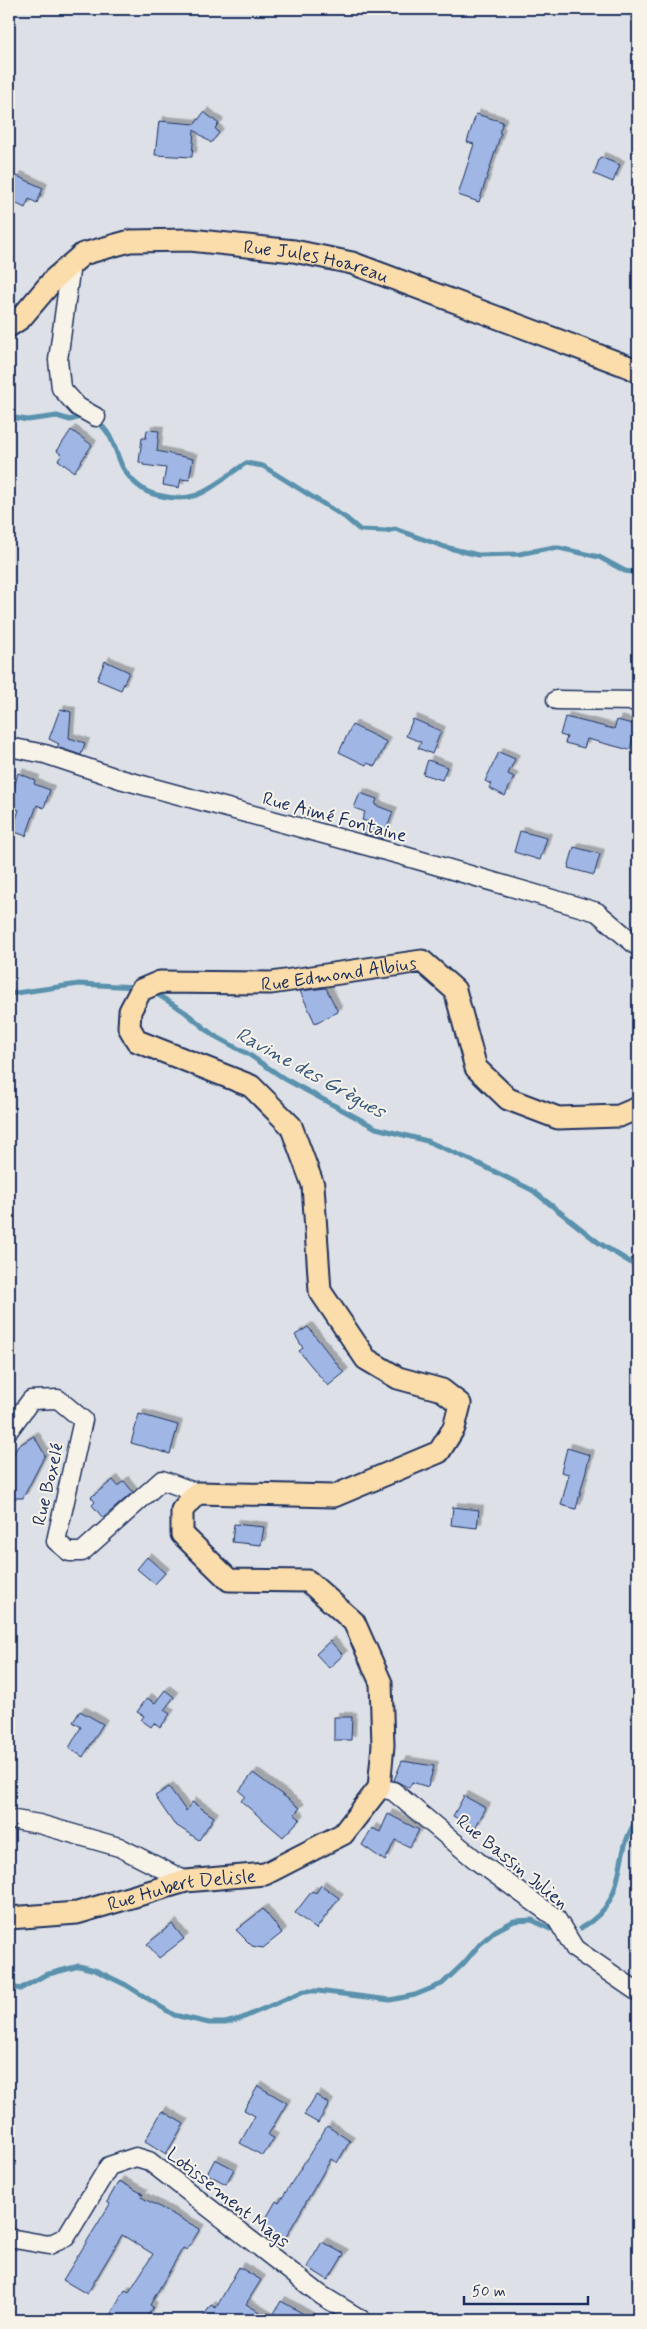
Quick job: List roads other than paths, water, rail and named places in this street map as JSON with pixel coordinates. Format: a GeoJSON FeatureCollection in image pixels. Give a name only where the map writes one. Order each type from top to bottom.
{"type":"FeatureCollection","features":[{"type":"Feature","properties":{"kind":"main road","name":"Rue Jules Hoareau"},"geometry":{"type":"LineString","coordinates":[[9,326],[21,318],[42,296],[54,279],[83,254],[130,242],[190,240],[294,251],[352,263],[632,368],[638,372]]}},
{"type":"Feature","properties":{"kind":"main road","name":"Rue Edmond Albius"},"geometry":{"type":"LineString","coordinates":[[197,1493],[334,1496],[440,1452],[454,1428],[460,1404],[442,1390],[398,1378],[366,1359],[320,1291],[313,1185],[291,1126],[251,1086],[137,1041],[129,1027],[130,1011],[141,990],[160,982],[271,983],[422,961],[455,990],[476,1068],[508,1098],[558,1118],[619,1116],[638,1108]]}},
{"type":"Feature","properties":{"kind":"main road"},"geometry":{"type":"LineString","coordinates":[[197,1493],[182,1510],[182,1534],[229,1580],[308,1581],[354,1622],[381,1683],[383,1745],[379,1788]]}},
{"type":"Feature","properties":{"kind":"main road","name":"Rue Hubert Delisle"},"geometry":{"type":"LineString","coordinates":[[9,1918],[77,1913],[186,1881],[265,1874],[342,1834],[379,1788]]}},
{"type":"Feature","properties":{"kind":"street"},"geometry":{"type":"LineString","coordinates":[[71,264],[58,360],[61,388],[78,407],[96,417]]}},
{"type":"Feature","properties":{"kind":"street"},"geometry":{"type":"LineString","coordinates":[[556,700],[638,701]]}},
{"type":"Feature","properties":{"kind":"street","name":"Rue Aimé Fontaine"},"geometry":{"type":"LineString","coordinates":[[9,747],[45,754],[120,779],[392,853],[597,912],[638,947]]}},
{"type":"Feature","properties":{"kind":"street","name":"Rue Boxelé"},"geometry":{"type":"LineString","coordinates":[[9,1430],[31,1400],[58,1399],[84,1420],[56,1541],[69,1552],[82,1552],[162,1480],[197,1493]]}},
{"type":"Feature","properties":{"kind":"street","name":"Rue Bassin Julien"},"geometry":{"type":"LineString","coordinates":[[379,1788],[393,1791],[477,1861],[556,1918],[575,1949],[638,1992]]}},
{"type":"Feature","properties":{"kind":"street"},"geometry":{"type":"LineString","coordinates":[[9,1819],[39,1824],[119,1847],[186,1881]]}},
{"type":"Feature","properties":{"kind":"street","name":"Lotissement Mags"},"geometry":{"type":"LineString","coordinates":[[9,2238],[49,2245],[66,2237],[109,2166],[136,2157],[149,2161],[321,2295],[362,2320]]}},
{"type":"Feature","properties":{"kind":"waterway"},"geometry":{"type":"LineString","coordinates":[[9,417],[28,420],[57,416],[70,420],[84,416]]}},
{"type":"Feature","properties":{"kind":"waterway"},"geometry":{"type":"LineString","coordinates":[[96,421],[109,435],[128,476],[141,488],[157,495],[172,498],[196,496],[214,486],[246,463],[263,466],[346,518],[360,530],[386,531],[395,529],[445,547],[478,555],[519,554],[559,548],[599,557],[625,571],[638,573]]}},
{"type":"Feature","properties":{"kind":"waterway","name":"Ravine des Grègues"},"geometry":{"type":"LineString","coordinates":[[9,994],[79,984],[137,987]]}},
{"type":"Feature","properties":{"kind":"waterway","name":"Ravine des Grègues"},"geometry":{"type":"LineString","coordinates":[[152,991],[185,1012],[213,1035],[248,1054],[285,1079],[376,1128],[427,1141],[532,1190],[599,1243],[638,1267]]}},
{"type":"Feature","properties":{"kind":"waterway"},"geometry":{"type":"LineString","coordinates":[[581,1928],[597,1916],[608,1904],[614,1891],[629,1833],[638,1818]]}},
{"type":"Feature","properties":{"kind":"waterway"},"geometry":{"type":"LineString","coordinates":[[9,1986],[20,1989],[45,1975],[79,1966],[95,1970],[126,1985],[174,2015],[209,2023],[225,2023],[240,2019],[304,1991],[390,2000],[415,1995],[442,1984],[480,1944],[495,1931],[514,1921],[532,1920],[550,1929]]}}]}
